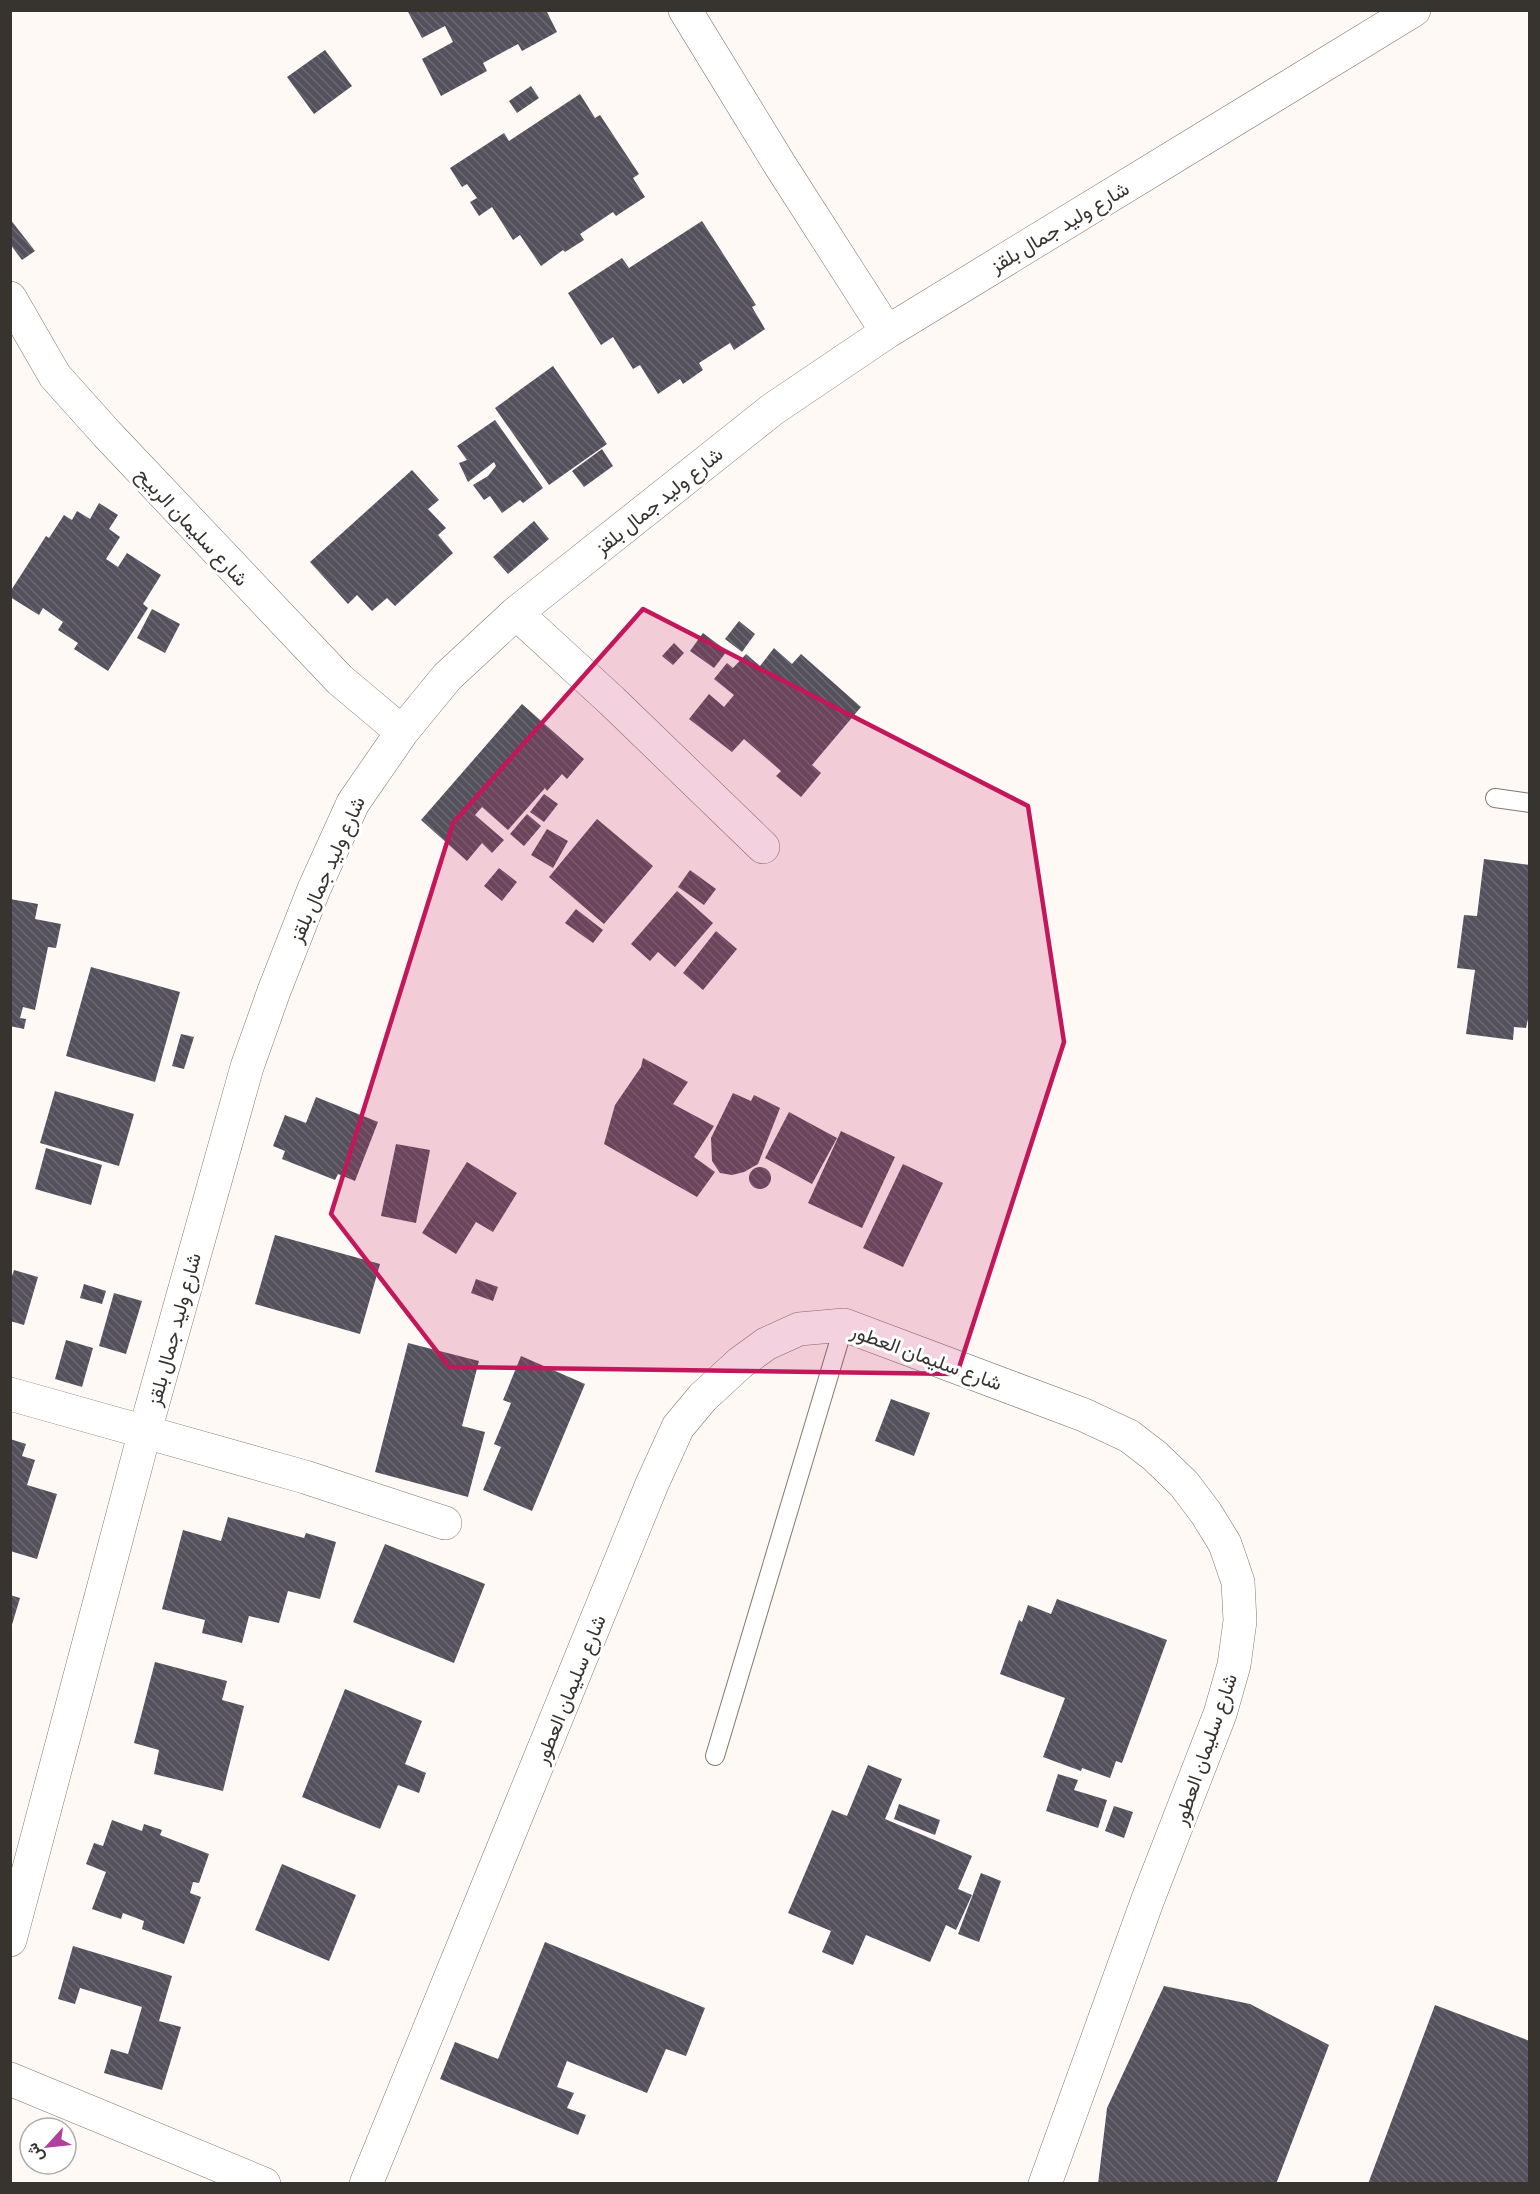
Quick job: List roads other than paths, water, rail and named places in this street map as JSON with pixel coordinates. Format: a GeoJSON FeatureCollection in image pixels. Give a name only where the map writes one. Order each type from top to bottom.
{"type":"FeatureCollection","features":[{"type":"Feature","properties":{"kind":"street"},"geometry":{"type":"LineString","coordinates":[[685,10],[887,332]]}},
{"type":"Feature","properties":{"kind":"street","name":"شارع وليد جمال بلقز"},"geometry":{"type":"LineString","coordinates":[[10,1940],[145,1431],[247,1067],[314,889],[353,802],[402,732],[447,677],[516,613],[773,409],[887,332],[1414,10]]}},
{"type":"Feature","properties":{"kind":"street","name":"شارع سليمان الربيح"},"geometry":{"type":"LineString","coordinates":[[12,305],[55,376],[107,434],[340,680],[402,732]]}},
{"type":"Feature","properties":{"kind":"street"},"geometry":{"type":"LineString","coordinates":[[516,613],[612,701],[763,847]]}},
{"type":"Feature","properties":{"kind":"street","name":"شارع سليمان العطور"},"geometry":{"type":"LineString","coordinates":[[366,2184],[652,1484],[678,1427],[703,1397],[740,1363],[766,1344],[798,1329],[844,1325],[1084,1415],[1129,1436],[1155,1456],[1184,1484],[1206,1513],[1225,1544],[1238,1582],[1240,1621],[1234,1665],[1220,1714],[1148,1899],[1045,2184]]}},
{"type":"Feature","properties":{"kind":"street"},"geometry":{"type":"LineString","coordinates":[[10,1394],[305,1477],[445,1523]]}},
{"type":"Feature","properties":{"kind":"street"},"geometry":{"type":"LineString","coordinates":[[10,2079],[264,2184]]}},
{"type":"Feature","properties":{"kind":"lane"},"geometry":{"type":"LineString","coordinates":[[1496,798],[1530,803]]}},
{"type":"Feature","properties":{"kind":"lane"},"geometry":{"type":"LineString","coordinates":[[715,1756],[844,1325]]}}]}
